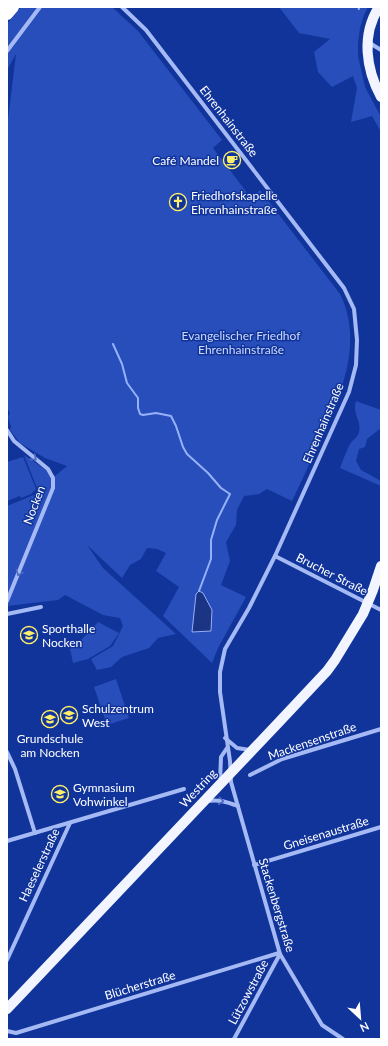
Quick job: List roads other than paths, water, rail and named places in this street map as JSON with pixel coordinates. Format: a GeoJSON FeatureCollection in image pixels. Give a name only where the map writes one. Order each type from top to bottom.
{"type":"FeatureCollection","features":[{"type":"Feature","properties":{"kind":"highway"},"geometry":{"type":"LineString","coordinates":[[7,14],[13,7]]}},
{"type":"Feature","properties":{"kind":"main road"},"geometry":{"type":"LineString","coordinates":[[379,7],[372,21],[367,55],[370,74],[381,97]]}},
{"type":"Feature","properties":{"kind":"main road","name":"Westring"},"geometry":{"type":"LineString","coordinates":[[7,1009],[327,670],[352,632],[368,603],[381,566]]}},
{"type":"Feature","properties":{"kind":"street"},"geometry":{"type":"LineString","coordinates":[[7,51],[40,7]]}},
{"type":"Feature","properties":{"kind":"street","name":"Ehrenhainstraße"},"geometry":{"type":"LineString","coordinates":[[122,7],[146,30],[264,182],[344,288],[354,309],[358,340],[356,365],[349,392],[275,556],[225,649],[220,672],[220,692],[225,738],[230,761],[230,773]]}},
{"type":"Feature","properties":{"kind":"street"},"geometry":{"type":"LineString","coordinates":[[368,42],[381,50]]}},
{"type":"Feature","properties":{"kind":"street","name":"Nocken"},"geometry":{"type":"LineString","coordinates":[[7,430],[14,441],[48,469],[53,478],[53,488],[7,601]]}},
{"type":"Feature","properties":{"kind":"street","name":"Brucher Straße"},"geometry":{"type":"LineString","coordinates":[[275,556],[381,610]]}},
{"type":"Feature","properties":{"kind":"street"},"geometry":{"type":"LineString","coordinates":[[7,614],[41,607]]}},
{"type":"Feature","properties":{"kind":"street","name":"Mackensenstraße"},"geometry":{"type":"LineString","coordinates":[[250,775],[282,760],[381,729]]}},
{"type":"Feature","properties":{"kind":"street"},"geometry":{"type":"LineString","coordinates":[[225,738],[237,748],[253,750]]}},
{"type":"Feature","properties":{"kind":"street"},"geometry":{"type":"LineString","coordinates":[[220,783],[221,757],[227,748]]}},
{"type":"Feature","properties":{"kind":"street"},"geometry":{"type":"LineString","coordinates":[[7,752],[15,769],[36,833]]}},
{"type":"Feature","properties":{"kind":"street","name":"Stackenbergstraße"},"geometry":{"type":"LineString","coordinates":[[230,773],[254,865],[280,954],[322,1025],[342,1039]]}},
{"type":"Feature","properties":{"kind":"street"},"geometry":{"type":"LineString","coordinates":[[7,842],[184,788]]}},
{"type":"Feature","properties":{"kind":"street"},"geometry":{"type":"LineString","coordinates":[[203,802],[217,800],[238,806]]}},
{"type":"Feature","properties":{"kind":"street","name":"Haeselerstraße"},"geometry":{"type":"LineString","coordinates":[[7,960],[70,823]]}},
{"type":"Feature","properties":{"kind":"street","name":"Gneisenaustraße"},"geometry":{"type":"LineString","coordinates":[[254,865],[381,827]]}},
{"type":"Feature","properties":{"kind":"street","name":"Blücherstraße"},"geometry":{"type":"LineString","coordinates":[[7,1031],[16,1033],[280,954]]}},
{"type":"Feature","properties":{"kind":"street","name":"Lützowstraße"},"geometry":{"type":"LineString","coordinates":[[234,1039],[280,954]]}},
{"type":"Feature","properties":{"kind":"waterway"},"geometry":{"type":"LineString","coordinates":[[113,344],[122,364],[127,383],[138,398],[138,408],[140,414],[156,413],[171,416],[187,454],[208,473],[221,488],[230,494],[217,520],[211,540],[211,559],[199,591]]}},
{"type":"Feature","properties":{"kind":"place","name":"Café Mandel"},"geometry":{"type":"Point","coordinates":[232,160]}},
{"type":"Feature","properties":{"kind":"place","name":"Friedhofskapelle Ehrenhainstraße"},"geometry":{"type":"Point","coordinates":[178,202]}},
{"type":"Feature","properties":{"kind":"place","name":"Sporthalle Nocken"},"geometry":{"type":"Point","coordinates":[29,635]}},
{"type":"Feature","properties":{"kind":"place","name":"Schulzentrum West"},"geometry":{"type":"Point","coordinates":[69,715]}},
{"type":"Feature","properties":{"kind":"place","name":"Grundschule am Nocken"},"geometry":{"type":"Point","coordinates":[50,719]}},
{"type":"Feature","properties":{"kind":"place","name":"Gymnasium Vohwinkel"},"geometry":{"type":"Point","coordinates":[60,794]}},
{"type":"Feature","properties":{"kind":"park label","name":"Evangelischer Friedhof Ehrenhainstraße"},"geometry":{"type":"Point","coordinates":[241,342]}}]}
